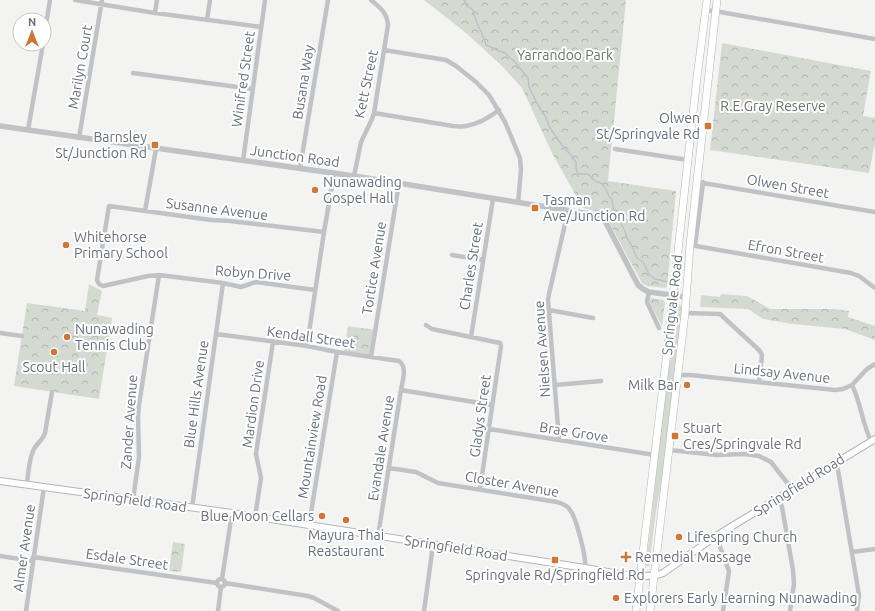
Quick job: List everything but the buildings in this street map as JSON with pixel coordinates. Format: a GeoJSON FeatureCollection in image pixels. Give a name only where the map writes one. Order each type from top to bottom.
{"type":"FeatureCollection","features":[{"type":"Feature","properties":{"kind":"highway","name":"Springvale Road"},"geometry":{"type":"LineString","coordinates":[[636,611],[707,0]]}},
{"type":"Feature","properties":{"kind":"highway","name":"Springvale Road"},"geometry":{"type":"LineString","coordinates":[[650,611],[700,182],[717,0]]}},
{"type":"Feature","properties":{"kind":"main road","name":"Springfield Road"},"geometry":{"type":"LineString","coordinates":[[0,481],[232,513],[585,568],[641,576],[654,576],[673,567],[716,536],[873,440]]}},
{"type":"Feature","properties":{"kind":"street"},"geometry":{"type":"LineString","coordinates":[[48,12],[50,0]]}},
{"type":"Feature","properties":{"kind":"street"},"geometry":{"type":"LineString","coordinates":[[75,0],[102,2],[155,12],[261,27]]}},
{"type":"Feature","properties":{"kind":"street"},"geometry":{"type":"LineString","coordinates":[[155,12],[157,0]]}},
{"type":"Feature","properties":{"kind":"street"},"geometry":{"type":"LineString","coordinates":[[207,20],[210,0]]}},
{"type":"Feature","properties":{"kind":"street","name":"Winifred Street"},"geometry":{"type":"LineString","coordinates":[[243,161],[265,0]]}},
{"type":"Feature","properties":{"kind":"street","name":"Busana Way"},"geometry":{"type":"LineString","coordinates":[[300,168],[328,0]]}},
{"type":"Feature","properties":{"kind":"street","name":"Kett Street"},"geometry":{"type":"LineString","coordinates":[[354,176],[361,142],[374,113],[388,25],[388,20],[383,10],[371,0]]}},
{"type":"Feature","properties":{"kind":"street","name":"Marilyn Court"},"geometry":{"type":"LineString","coordinates":[[79,138],[102,2]]}},
{"type":"Feature","properties":{"kind":"street"},"geometry":{"type":"LineString","coordinates":[[706,10],[875,39]]}},
{"type":"Feature","properties":{"kind":"street"},"geometry":{"type":"LineString","coordinates":[[384,50],[446,60],[476,82],[489,95],[505,122],[520,158],[521,170],[518,203]]}},
{"type":"Feature","properties":{"kind":"street"},"geometry":{"type":"LineString","coordinates":[[28,130],[42,52]]}},
{"type":"Feature","properties":{"kind":"street"},"geometry":{"type":"LineString","coordinates":[[133,73],[253,89]]}},
{"type":"Feature","properties":{"kind":"street"},"geometry":{"type":"LineString","coordinates":[[374,113],[453,126],[466,126],[477,123],[493,115],[499,110]]}},
{"type":"Feature","properties":{"kind":"street","name":"Junction Road"},"geometry":{"type":"LineString","coordinates":[[0,126],[354,176],[597,215],[606,223],[638,285],[642,289],[649,292]]}},
{"type":"Feature","properties":{"kind":"street"},"geometry":{"type":"LineString","coordinates":[[145,211],[156,148]]}},
{"type":"Feature","properties":{"kind":"street"},"geometry":{"type":"LineString","coordinates":[[615,149],[688,160]]}},
{"type":"Feature","properties":{"kind":"street"},"geometry":{"type":"LineString","coordinates":[[307,346],[334,174]]}},
{"type":"Feature","properties":{"kind":"street","name":"Olwen Street"},"geometry":{"type":"LineString","coordinates":[[700,182],[875,212]]}},
{"type":"Feature","properties":{"kind":"street","name":"Tortice Avenue"},"geometry":{"type":"LineString","coordinates":[[371,357],[399,183]]}},
{"type":"Feature","properties":{"kind":"street","name":"Charles Street"},"geometry":{"type":"LineString","coordinates":[[471,337],[493,199]]}},
{"type":"Feature","properties":{"kind":"street","name":"Susanne Avenue"},"geometry":{"type":"LineString","coordinates":[[97,280],[109,206],[212,220],[324,232]]}},
{"type":"Feature","properties":{"kind":"street","name":"Nielsen Avenue"},"geometry":{"type":"LineString","coordinates":[[559,440],[549,294],[568,211]]}},
{"type":"Feature","properties":{"kind":"street","name":"Efron Street"},"geometry":{"type":"LineString","coordinates":[[692,246],[851,273],[859,276],[875,288]]}},
{"type":"Feature","properties":{"kind":"street"},"geometry":{"type":"LineString","coordinates":[[452,255],[483,260]]}},
{"type":"Feature","properties":{"kind":"street","name":"Robyn Drive"},"geometry":{"type":"LineString","coordinates":[[97,280],[99,284],[103,286],[159,275],[223,283],[241,287],[256,282],[315,290]]}},
{"type":"Feature","properties":{"kind":"street","name":"Zander Avenue"},"geometry":{"type":"LineString","coordinates":[[133,500],[139,457],[139,405],[159,275]]}},
{"type":"Feature","properties":{"kind":"street","name":"Blue Hills Avenue"},"geometry":{"type":"LineString","coordinates":[[192,508],[223,283]]}},
{"type":"Feature","properties":{"kind":"street"},"geometry":{"type":"LineString","coordinates":[[659,328],[647,302],[649,292],[686,297]]}},
{"type":"Feature","properties":{"kind":"street"},"geometry":{"type":"LineString","coordinates":[[549,310],[593,318]]}},
{"type":"Feature","properties":{"kind":"street"},"geometry":{"type":"LineString","coordinates":[[685,312],[720,314],[760,350],[762,355],[759,382]]}},
{"type":"Feature","properties":{"kind":"street"},"geometry":{"type":"LineString","coordinates":[[426,325],[432,329],[471,337]]}},
{"type":"Feature","properties":{"kind":"street"},"geometry":{"type":"LineString","coordinates":[[0,333],[22,336]]}},
{"type":"Feature","properties":{"kind":"street","name":"Kendall Street"},"geometry":{"type":"LineString","coordinates":[[216,334],[307,346],[399,361],[402,364]]}},
{"type":"Feature","properties":{"kind":"street","name":"Gladys Street"},"geometry":{"type":"LineString","coordinates":[[471,337],[500,343],[501,346],[480,489]]}},
{"type":"Feature","properties":{"kind":"street","name":"Mardion Drive"},"geometry":{"type":"LineString","coordinates":[[255,517],[261,478],[256,454],[273,342]]}},
{"type":"Feature","properties":{"kind":"street","name":"Mountainview Road"},"geometry":{"type":"LineString","coordinates":[[309,525],[337,352]]}},
{"type":"Feature","properties":{"kind":"street","name":"Evandale Avenue"},"geometry":{"type":"LineString","coordinates":[[378,536],[401,390],[404,368],[402,364]]}},
{"type":"Feature","properties":{"kind":"street"},"geometry":{"type":"LineString","coordinates":[[873,440],[867,433],[856,392],[852,385],[867,369],[875,364]]}},
{"type":"Feature","properties":{"kind":"street","name":"Lindsay Avenue"},"geometry":{"type":"LineString","coordinates":[[678,375],[835,390],[852,385]]}},
{"type":"Feature","properties":{"kind":"street"},"geometry":{"type":"LineString","coordinates":[[555,385],[601,381]]}},
{"type":"Feature","properties":{"kind":"street"},"geometry":{"type":"LineString","coordinates":[[401,390],[492,406]]}},
{"type":"Feature","properties":{"kind":"street"},"geometry":{"type":"LineString","coordinates":[[27,485],[33,452],[46,433],[52,392]]}},
{"type":"Feature","properties":{"kind":"street","name":"Brae Grove"},"geometry":{"type":"LineString","coordinates":[[489,430],[655,456]]}},
{"type":"Feature","properties":{"kind":"street"},"geometry":{"type":"LineString","coordinates":[[669,450],[717,455],[744,454],[759,456],[771,462],[792,489]]}},
{"type":"Feature","properties":{"kind":"street"},"geometry":{"type":"LineString","coordinates":[[835,463],[838,470],[859,595],[857,611]]}},
{"type":"Feature","properties":{"kind":"street","name":"Closter Avenue"},"geometry":{"type":"LineString","coordinates":[[389,468],[416,472],[438,483],[557,502],[565,505],[571,510],[575,519],[585,561],[585,568]]}},
{"type":"Feature","properties":{"kind":"street","name":"Almer Avenue"},"geometry":{"type":"LineString","coordinates":[[26,611],[44,487]]}},
{"type":"Feature","properties":{"kind":"street"},"geometry":{"type":"LineString","coordinates":[[778,498],[782,507],[793,570],[794,584],[790,611]]}},
{"type":"Feature","properties":{"kind":"street"},"geometry":{"type":"LineString","coordinates":[[225,584],[224,580],[222,579],[232,513]]}},
{"type":"Feature","properties":{"kind":"street"},"geometry":{"type":"LineString","coordinates":[[716,536],[729,571],[723,611]]}},
{"type":"Feature","properties":{"kind":"street"},"geometry":{"type":"LineString","coordinates":[[424,611],[433,545]]}},
{"type":"Feature","properties":{"kind":"street"},"geometry":{"type":"LineString","coordinates":[[852,552],[875,549]]}},
{"type":"Feature","properties":{"kind":"street","name":"Esdale Street"},"geometry":{"type":"LineString","coordinates":[[0,556],[217,583]]}},
{"type":"Feature","properties":{"kind":"street"},"geometry":{"type":"LineString","coordinates":[[221,587],[217,583],[222,579]]}},
{"type":"Feature","properties":{"kind":"street"},"geometry":{"type":"LineString","coordinates":[[218,611],[221,587],[225,586],[225,584],[308,596],[338,611]]}},
{"type":"Feature","properties":{"kind":"green space","name":"Yarrandoo Park"},"geometry":{"type":"Polygon","coordinates":[[[424,0],[626,0],[608,181],[676,191],[667,287],[647,286],[642,283],[604,213],[583,208],[553,155],[522,88],[502,66],[466,33],[424,0]]]}},
{"type":"Feature","properties":{"kind":"green space","name":"R.E.Gray Reserve"},"geometry":{"type":"Polygon","coordinates":[[[722,43],[871,71],[863,116],[875,118],[875,143],[869,173],[710,150],[722,43]]]}},
{"type":"Feature","properties":{"kind":"green space"},"geometry":{"type":"Polygon","coordinates":[[[89,284],[102,291],[97,315],[112,318],[99,399],[14,386],[27,303],[85,311],[89,284]]]}},
{"type":"Feature","properties":{"kind":"green space"},"geometry":{"type":"Polygon","coordinates":[[[721,294],[747,296],[770,309],[835,309],[849,311],[848,317],[875,326],[875,340],[845,329],[793,324],[763,319],[748,309],[700,307],[701,295],[720,297],[721,294]]]}},
{"type":"Feature","properties":{"kind":"green space"},"geometry":{"type":"Polygon","coordinates":[[[650,299],[663,300],[665,302],[662,326],[650,303],[650,299]]]}},
{"type":"Feature","properties":{"kind":"green space"},"geometry":{"type":"Polygon","coordinates":[[[679,303],[682,308],[662,478],[649,566],[646,566],[667,377],[673,347],[677,307],[679,303]]]}},
{"type":"Feature","properties":{"kind":"green space"},"geometry":{"type":"Polygon","coordinates":[[[348,326],[376,330],[371,357],[344,353],[348,326]]]}},
{"type":"Feature","properties":{"kind":"green space"},"geometry":{"type":"Polygon","coordinates":[[[173,542],[185,544],[181,572],[169,571],[173,542]]]}},
{"type":"Feature","properties":{"kind":"waterway"},"geometry":{"type":"LineString","coordinates":[[464,0],[467,6],[473,10],[475,19],[486,45],[505,53],[514,61],[528,78],[529,87],[550,128],[576,162],[578,174],[588,174],[595,181],[603,184],[612,200],[613,208],[618,215],[637,258],[643,262],[649,274],[655,279],[668,282]]}},
{"type":"Feature","properties":{"kind":"place","name":"Olwen St/Springvale Rd"},"geometry":{"type":"Point","coordinates":[708,126]}},
{"type":"Feature","properties":{"kind":"place","name":"Barnsley St/Junction Rd"},"geometry":{"type":"Point","coordinates":[155,145]}},
{"type":"Feature","properties":{"kind":"place","name":"Nunawading Gospel Hall"},"geometry":{"type":"Point","coordinates":[315,190]}},
{"type":"Feature","properties":{"kind":"place","name":"Tasman Ave/Junction Rd"},"geometry":{"type":"Point","coordinates":[535,208]}},
{"type":"Feature","properties":{"kind":"place","name":"Whitehorse Primary School"},"geometry":{"type":"Point","coordinates":[66,245]}},
{"type":"Feature","properties":{"kind":"place","name":"Nunawading Tennis Club"},"geometry":{"type":"Point","coordinates":[67,337]}},
{"type":"Feature","properties":{"kind":"place","name":"Scout Hall"},"geometry":{"type":"Point","coordinates":[54,352]}},
{"type":"Feature","properties":{"kind":"place","name":"Milk Bar"},"geometry":{"type":"Point","coordinates":[687,385]}},
{"type":"Feature","properties":{"kind":"place","name":"Stuart Cres/Springvale Rd"},"geometry":{"type":"Point","coordinates":[675,436]}},
{"type":"Feature","properties":{"kind":"place","name":"Blue Moon Cellars"},"geometry":{"type":"Point","coordinates":[322,516]}},
{"type":"Feature","properties":{"kind":"place","name":"Mayura Thai Reastaurant"},"geometry":{"type":"Point","coordinates":[346,520]}},
{"type":"Feature","properties":{"kind":"place","name":"Lifespring Church"},"geometry":{"type":"Point","coordinates":[679,537]}},
{"type":"Feature","properties":{"kind":"place","name":"Remedial Massage"},"geometry":{"type":"Point","coordinates":[626,557]}},
{"type":"Feature","properties":{"kind":"place","name":"Springvale Rd/Springfield Rd"},"geometry":{"type":"Point","coordinates":[555,560]}},
{"type":"Feature","properties":{"kind":"place","name":"Explorers Early Learning Nunawading"},"geometry":{"type":"Point","coordinates":[616,598]}}]}
